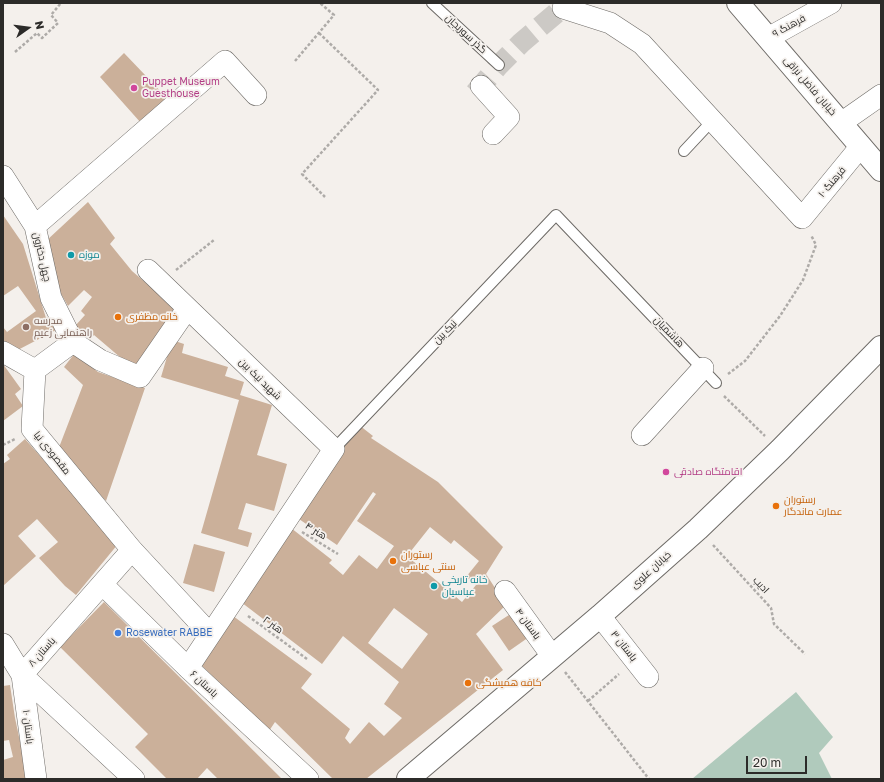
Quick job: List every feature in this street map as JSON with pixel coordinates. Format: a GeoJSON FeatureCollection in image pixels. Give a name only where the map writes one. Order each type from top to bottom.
{"type":"FeatureCollection","features":[{"type":"Feature","properties":{"kind":"main road","name":"خیابان فاضل نراقی"},"geometry":{"type":"LineString","coordinates":[[738,3],[881,170]]}},
{"type":"Feature","properties":{"kind":"main road","name":"خیابان علوی"},"geometry":{"type":"LineString","coordinates":[[408,779],[600,616],[698,529],[780,450],[881,347]]}},
{"type":"Feature","properties":{"kind":"street","name":"فرهنگ ۹"},"geometry":{"type":"LineString","coordinates":[[768,38],[831,3]]}},
{"type":"Feature","properties":{"kind":"street"},"geometry":{"type":"LineString","coordinates":[[563,8],[610,23],[642,44],[802,218]]}},
{"type":"Feature","properties":{"kind":"street"},"geometry":{"type":"LineString","coordinates":[[35,226],[225,61],[256,95]]}},
{"type":"Feature","properties":{"kind":"street"},"geometry":{"type":"LineString","coordinates":[[481,86],[509,117],[493,134]]}},
{"type":"Feature","properties":{"kind":"street"},"geometry":{"type":"LineString","coordinates":[[842,123],[881,95]]}},
{"type":"Feature","properties":{"kind":"street","name":"فرهنگ ۱۰"},"geometry":{"type":"LineString","coordinates":[[802,218],[861,146]]}},
{"type":"Feature","properties":{"kind":"street","name":"چهل دخترون"},"geometry":{"type":"LineString","coordinates":[[3,176],[35,226],[51,298],[73,342]]}},
{"type":"Feature","properties":{"kind":"street","name":"شهید نیک بین"},"geometry":{"type":"LineString","coordinates":[[154,276],[334,448]]}},
{"type":"Feature","properties":{"kind":"street"},"geometry":{"type":"LineString","coordinates":[[3,352],[35,370],[73,342],[100,360],[140,377],[187,309]]}},
{"type":"Feature","properties":{"kind":"street","name":"مقصودی نیا"},"geometry":{"type":"LineString","coordinates":[[35,370],[32,429],[132,550],[210,634]]}},
{"type":"Feature","properties":{"kind":"street"},"geometry":{"type":"LineString","coordinates":[[642,435],[710,375]]}},
{"type":"Feature","properties":{"kind":"street"},"geometry":{"type":"LineString","coordinates":[[188,668],[334,448]]}},
{"type":"Feature","properties":{"kind":"street","name":"باستان ۸"},"geometry":{"type":"LineString","coordinates":[[132,550],[103,585],[22,675],[134,779]]}},
{"type":"Feature","properties":{"kind":"street","name":"باستان ۶"},"geometry":{"type":"LineString","coordinates":[[103,585],[188,668],[308,779]]}},
{"type":"Feature","properties":{"kind":"street","name":"باستان ۴"},"geometry":{"type":"LineString","coordinates":[[505,591],[552,656]]}},
{"type":"Feature","properties":{"kind":"street","name":"باستان ۳"},"geometry":{"type":"LineString","coordinates":[[600,616],[648,677]]}},
{"type":"Feature","properties":{"kind":"street"},"geometry":{"type":"LineString","coordinates":[[3,644],[22,675]]}},
{"type":"Feature","properties":{"kind":"street","name":"باستان ۱۰"},"geometry":{"type":"LineString","coordinates":[[22,675],[36,779]]}},
{"type":"Feature","properties":{"kind":"lane","name":"گذر سوریجان"},"geometry":{"type":"LineString","coordinates":[[432,3],[499,65]]}},
{"type":"Feature","properties":{"kind":"lane"},"geometry":{"type":"LineString","coordinates":[[684,151],[712,121]]}},
{"type":"Feature","properties":{"kind":"lane","name":"هاشمیان"},"geometry":{"type":"LineString","coordinates":[[556,215],[710,375]]}},
{"type":"Feature","properties":{"kind":"lane","name":"نیک بین"},"geometry":{"type":"LineString","coordinates":[[334,448],[556,215]]}},
{"type":"Feature","properties":{"kind":"path"},"geometry":{"type":"LineString","coordinates":[[15,52],[37,32],[42,38],[58,23],[51,15],[61,3]]}},
{"type":"Feature","properties":{"kind":"path"},"geometry":{"type":"LineString","coordinates":[[295,61],[334,15],[320,3]]}},
{"type":"Feature","properties":{"kind":"path"},"geometry":{"type":"LineString","coordinates":[[319,33],[378,90],[302,174],[325,197]]}},
{"type":"Feature","properties":{"kind":"path"},"geometry":{"type":"LineString","coordinates":[[780,450],[719,392],[710,375],[745,361],[780,316],[803,280],[816,245],[802,218]]}},
{"type":"Feature","properties":{"kind":"path"},"geometry":{"type":"LineString","coordinates":[[154,276],[214,240]]}},
{"type":"Feature","properties":{"kind":"path","name":"هنر ۴"},"geometry":{"type":"LineString","coordinates":[[285,521],[338,554]]}},
{"type":"Feature","properties":{"kind":"path","name":"ادیب"},"geometry":{"type":"LineString","coordinates":[[698,529],[771,608],[774,624],[805,654]]}},
{"type":"Feature","properties":{"kind":"path","name":"هنر ۲"},"geometry":{"type":"LineString","coordinates":[[230,603],[307,659]]}},
{"type":"Feature","properties":{"kind":"path"},"geometry":{"type":"LineString","coordinates":[[552,656],[649,779]]}},
{"type":"Feature","properties":{"kind":"path"},"geometry":{"type":"LineString","coordinates":[[588,701],[620,674]]}},
{"type":"Feature","properties":{"kind":"green space"},"geometry":{"type":"Polygon","coordinates":[[[796,692],[833,737],[819,753],[832,779],[692,779],[796,692]]]}},
{"type":"Feature","properties":{"kind":"building","name":"Puppet Museum Guesthouse"},"geometry":{"type":"Polygon","coordinates":[[[124,53],[168,99],[141,123],[100,77],[124,53]]]}},
{"type":"Feature","properties":{"kind":"building"},"geometry":{"type":"Polygon","coordinates":[[[88,202],[115,238],[110,244],[132,271],[181,313],[134,369],[94,335],[90,340],[75,326],[85,315],[81,311],[92,297],[84,290],[68,306],[48,271],[46,241],[88,202]]]}},
{"type":"Feature","properties":{"kind":"building"},"geometry":{"type":"Polygon","coordinates":[[[3,215],[23,244],[46,318],[54,314],[60,328],[12,353],[3,339],[3,327],[7,332],[36,311],[18,286],[3,296],[3,215]]]}},
{"type":"Feature","properties":{"kind":"building"},"geometry":{"type":"Polygon","coordinates":[[[172,340],[184,344],[182,353],[228,367],[225,376],[244,382],[240,395],[272,405],[257,455],[287,464],[274,511],[246,503],[238,529],[252,533],[248,547],[201,533],[239,400],[161,377],[172,340]]]}},
{"type":"Feature","properties":{"kind":"building"},"geometry":{"type":"Polygon","coordinates":[[[75,353],[98,372],[145,388],[106,501],[58,450],[83,385],[64,367],[75,353]]]}},
{"type":"Feature","properties":{"kind":"building"},"geometry":{"type":"Polygon","coordinates":[[[3,364],[21,389],[15,394],[23,406],[3,421],[3,364]]]}},
{"type":"Feature","properties":{"kind":"building"},"geometry":{"type":"Polygon","coordinates":[[[359,425],[373,436],[371,438],[438,482],[503,547],[486,574],[506,605],[476,634],[503,670],[366,779],[333,779],[275,722],[269,731],[198,662],[229,613],[312,674],[301,688],[350,729],[345,738],[350,744],[369,722],[384,736],[402,718],[384,704],[399,682],[343,636],[322,664],[237,599],[291,528],[332,560],[329,563],[343,575],[359,555],[377,569],[394,546],[357,521],[376,494],[373,492],[337,545],[296,517],[359,425]],[[430,527],[407,556],[462,602],[476,585],[466,577],[479,561],[454,540],[451,544],[430,527]],[[394,608],[368,643],[402,669],[428,634],[394,608]]]}},
{"type":"Feature","properties":{"kind":"building"},"geometry":{"type":"Polygon","coordinates":[[[25,439],[118,544],[76,595],[65,586],[39,558],[58,542],[37,519],[18,536],[36,556],[3,586],[3,464],[10,459],[7,455],[25,439]]]}},
{"type":"Feature","properties":{"kind":"building"},"geometry":{"type":"Polygon","coordinates":[[[194,544],[225,552],[214,592],[183,583],[194,544]]]}},
{"type":"Feature","properties":{"kind":"building"},"geometry":{"type":"Polygon","coordinates":[[[104,602],[282,779],[218,779],[207,768],[197,779],[167,779],[135,747],[148,734],[60,647],[104,602]]]}},
{"type":"Feature","properties":{"kind":"building"},"geometry":{"type":"Polygon","coordinates":[[[512,613],[529,637],[509,651],[492,626],[512,613]]]}},
{"type":"Feature","properties":{"kind":"building"},"geometry":{"type":"Polygon","coordinates":[[[10,685],[15,718],[28,779],[3,779],[3,760],[13,757],[9,740],[3,741],[3,686],[10,685]]]}},
{"type":"Feature","properties":{"kind":"tunnel"},"geometry":{"type":"LineString","coordinates":[[475,93],[499,65],[521,43],[568,3]]}},
{"type":"Feature","properties":{"kind":"place","name":"Puppet Museum Guesthouse"},"geometry":{"type":"Point","coordinates":[134,88]}},
{"type":"Feature","properties":{"kind":"place","name":"موزه"},"geometry":{"type":"Point","coordinates":[71,255]}},
{"type":"Feature","properties":{"kind":"place","name":"خانه مظفری"},"geometry":{"type":"Point","coordinates":[118,317]}},
{"type":"Feature","properties":{"kind":"place","name":"مدرسه راهنمایی زعیم"},"geometry":{"type":"Point","coordinates":[26,327]}},
{"type":"Feature","properties":{"kind":"place","name":"اقامتگاه صادقی"},"geometry":{"type":"Point","coordinates":[666,472]}},
{"type":"Feature","properties":{"kind":"place","name":"رستوران عمارت ماندگار"},"geometry":{"type":"Point","coordinates":[776,506]}},
{"type":"Feature","properties":{"kind":"place","name":"رستوران سنتی عباسی"},"geometry":{"type":"Point","coordinates":[393,561]}},
{"type":"Feature","properties":{"kind":"place","name":"خانه تاریخی عباسیان"},"geometry":{"type":"Point","coordinates":[434,586]}},
{"type":"Feature","properties":{"kind":"place","name":"Rosewater RABBE"},"geometry":{"type":"Point","coordinates":[118,633]}},
{"type":"Feature","properties":{"kind":"place","name":"کافه همیشگی"},"geometry":{"type":"Point","coordinates":[468,683]}}]}
